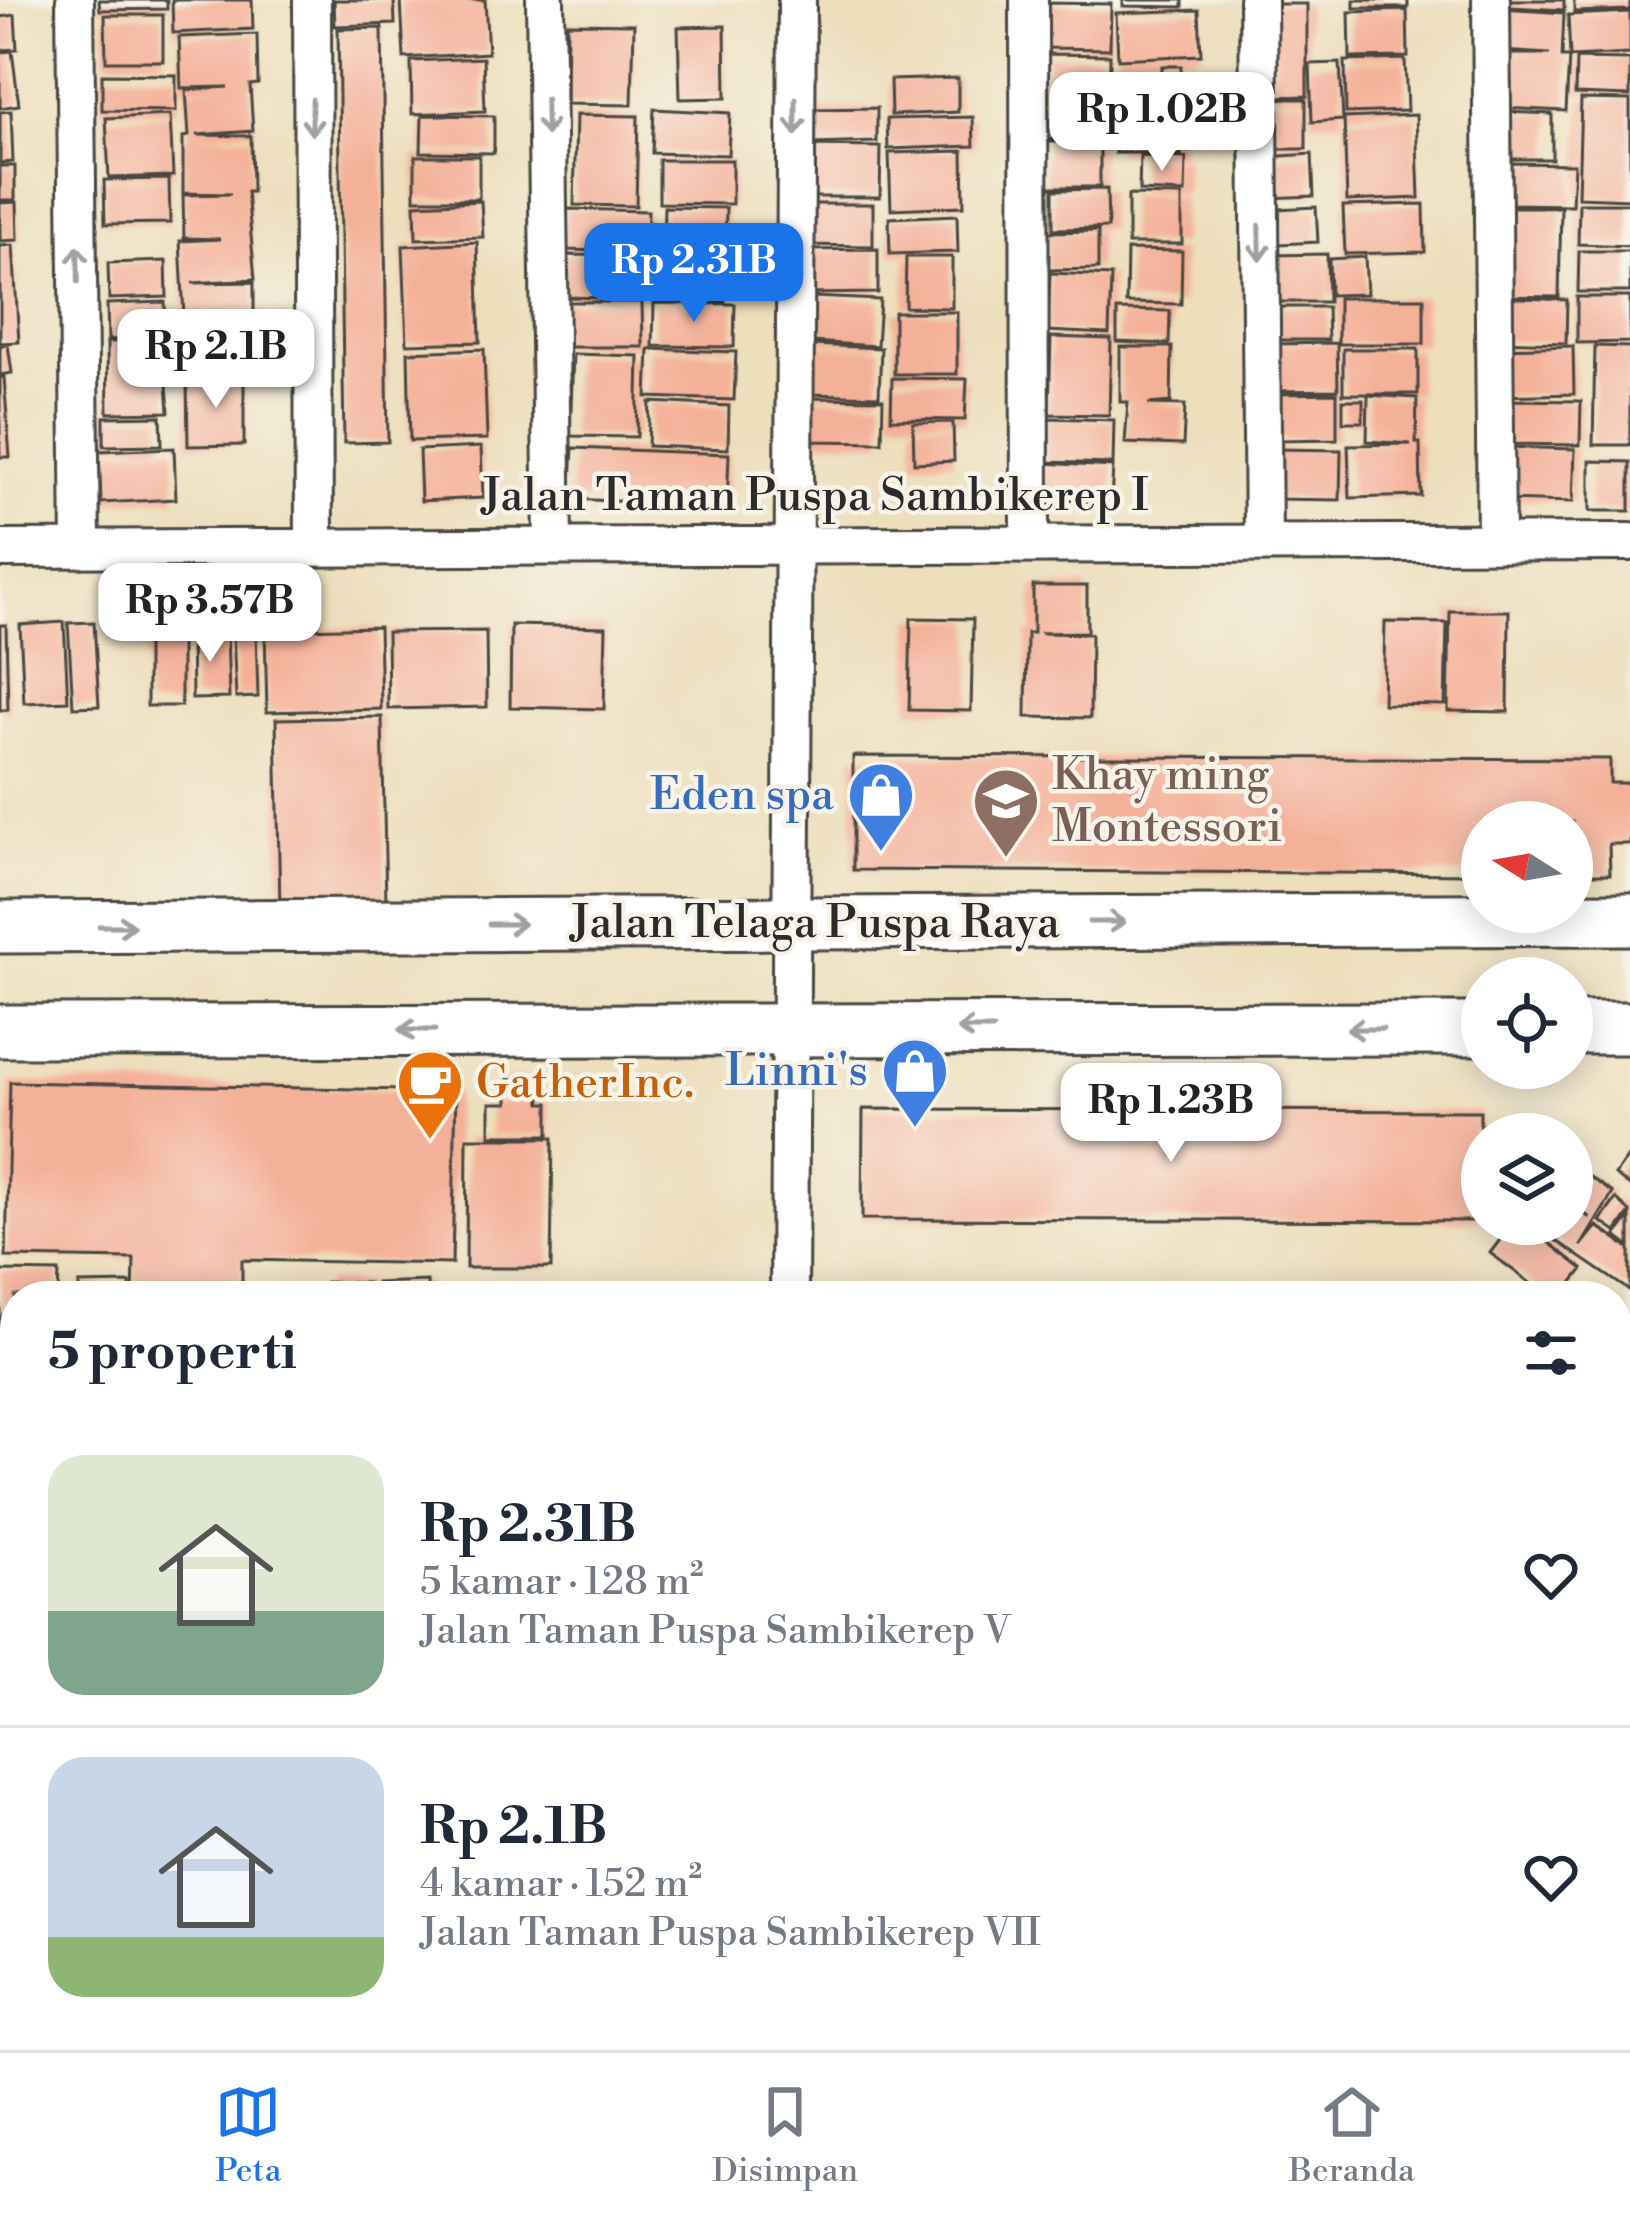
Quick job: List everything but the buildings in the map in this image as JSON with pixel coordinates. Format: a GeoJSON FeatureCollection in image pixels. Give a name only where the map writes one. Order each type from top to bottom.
{"type":"FeatureCollection","features":[{"type":"Feature","properties":{"kind":"main road","name":"Jalan Telaga Puspa Raya"},"geometry":{"type":"LineString","coordinates":[[0,927],[1630,919]]}},
{"type":"Feature","properties":{"kind":"main road"},"geometry":{"type":"LineString","coordinates":[[1593,1028],[1630,1028]]}},
{"type":"Feature","properties":{"kind":"main road"},"geometry":{"type":"LineString","coordinates":[[0,1031],[1461,1029]]}},
{"type":"Feature","properties":{"kind":"street"},"geometry":{"type":"LineString","coordinates":[[75,0],[81,549]]}},
{"type":"Feature","properties":{"kind":"street"},"geometry":{"type":"LineString","coordinates":[[312,0],[314,548]]}},
{"type":"Feature","properties":{"kind":"street"},"geometry":{"type":"LineString","coordinates":[[544,0],[553,546]]}},
{"type":"Feature","properties":{"kind":"street"},"geometry":{"type":"LineString","coordinates":[[789,1281],[797,0]]}},
{"type":"Feature","properties":{"kind":"street"},"geometry":{"type":"LineString","coordinates":[[1029,0],[1030,543]]}},
{"type":"Feature","properties":{"kind":"street"},"geometry":{"type":"LineString","coordinates":[[1258,0],[1263,542]]}},
{"type":"Feature","properties":{"kind":"street"},"geometry":{"type":"LineString","coordinates":[[1491,0],[1496,541]]}},
{"type":"Feature","properties":{"kind":"street","name":"Jalan Taman Puspa Sambikerep I"},"geometry":{"type":"LineString","coordinates":[[0,549],[1630,542]]}},
{"type":"Feature","properties":{"kind":"place","name":"Eden spa"},"geometry":{"type":"Point","coordinates":[881,854]}},
{"type":"Feature","properties":{"kind":"place","name":"Khay ming Montessori"},"geometry":{"type":"Point","coordinates":[1006,860]}},
{"type":"Feature","properties":{"kind":"place","name":"Linni's"},"geometry":{"type":"Point","coordinates":[915,1130]}},
{"type":"Feature","properties":{"kind":"place","name":"GatherInc."},"geometry":{"type":"Point","coordinates":[430,1142]}}]}
